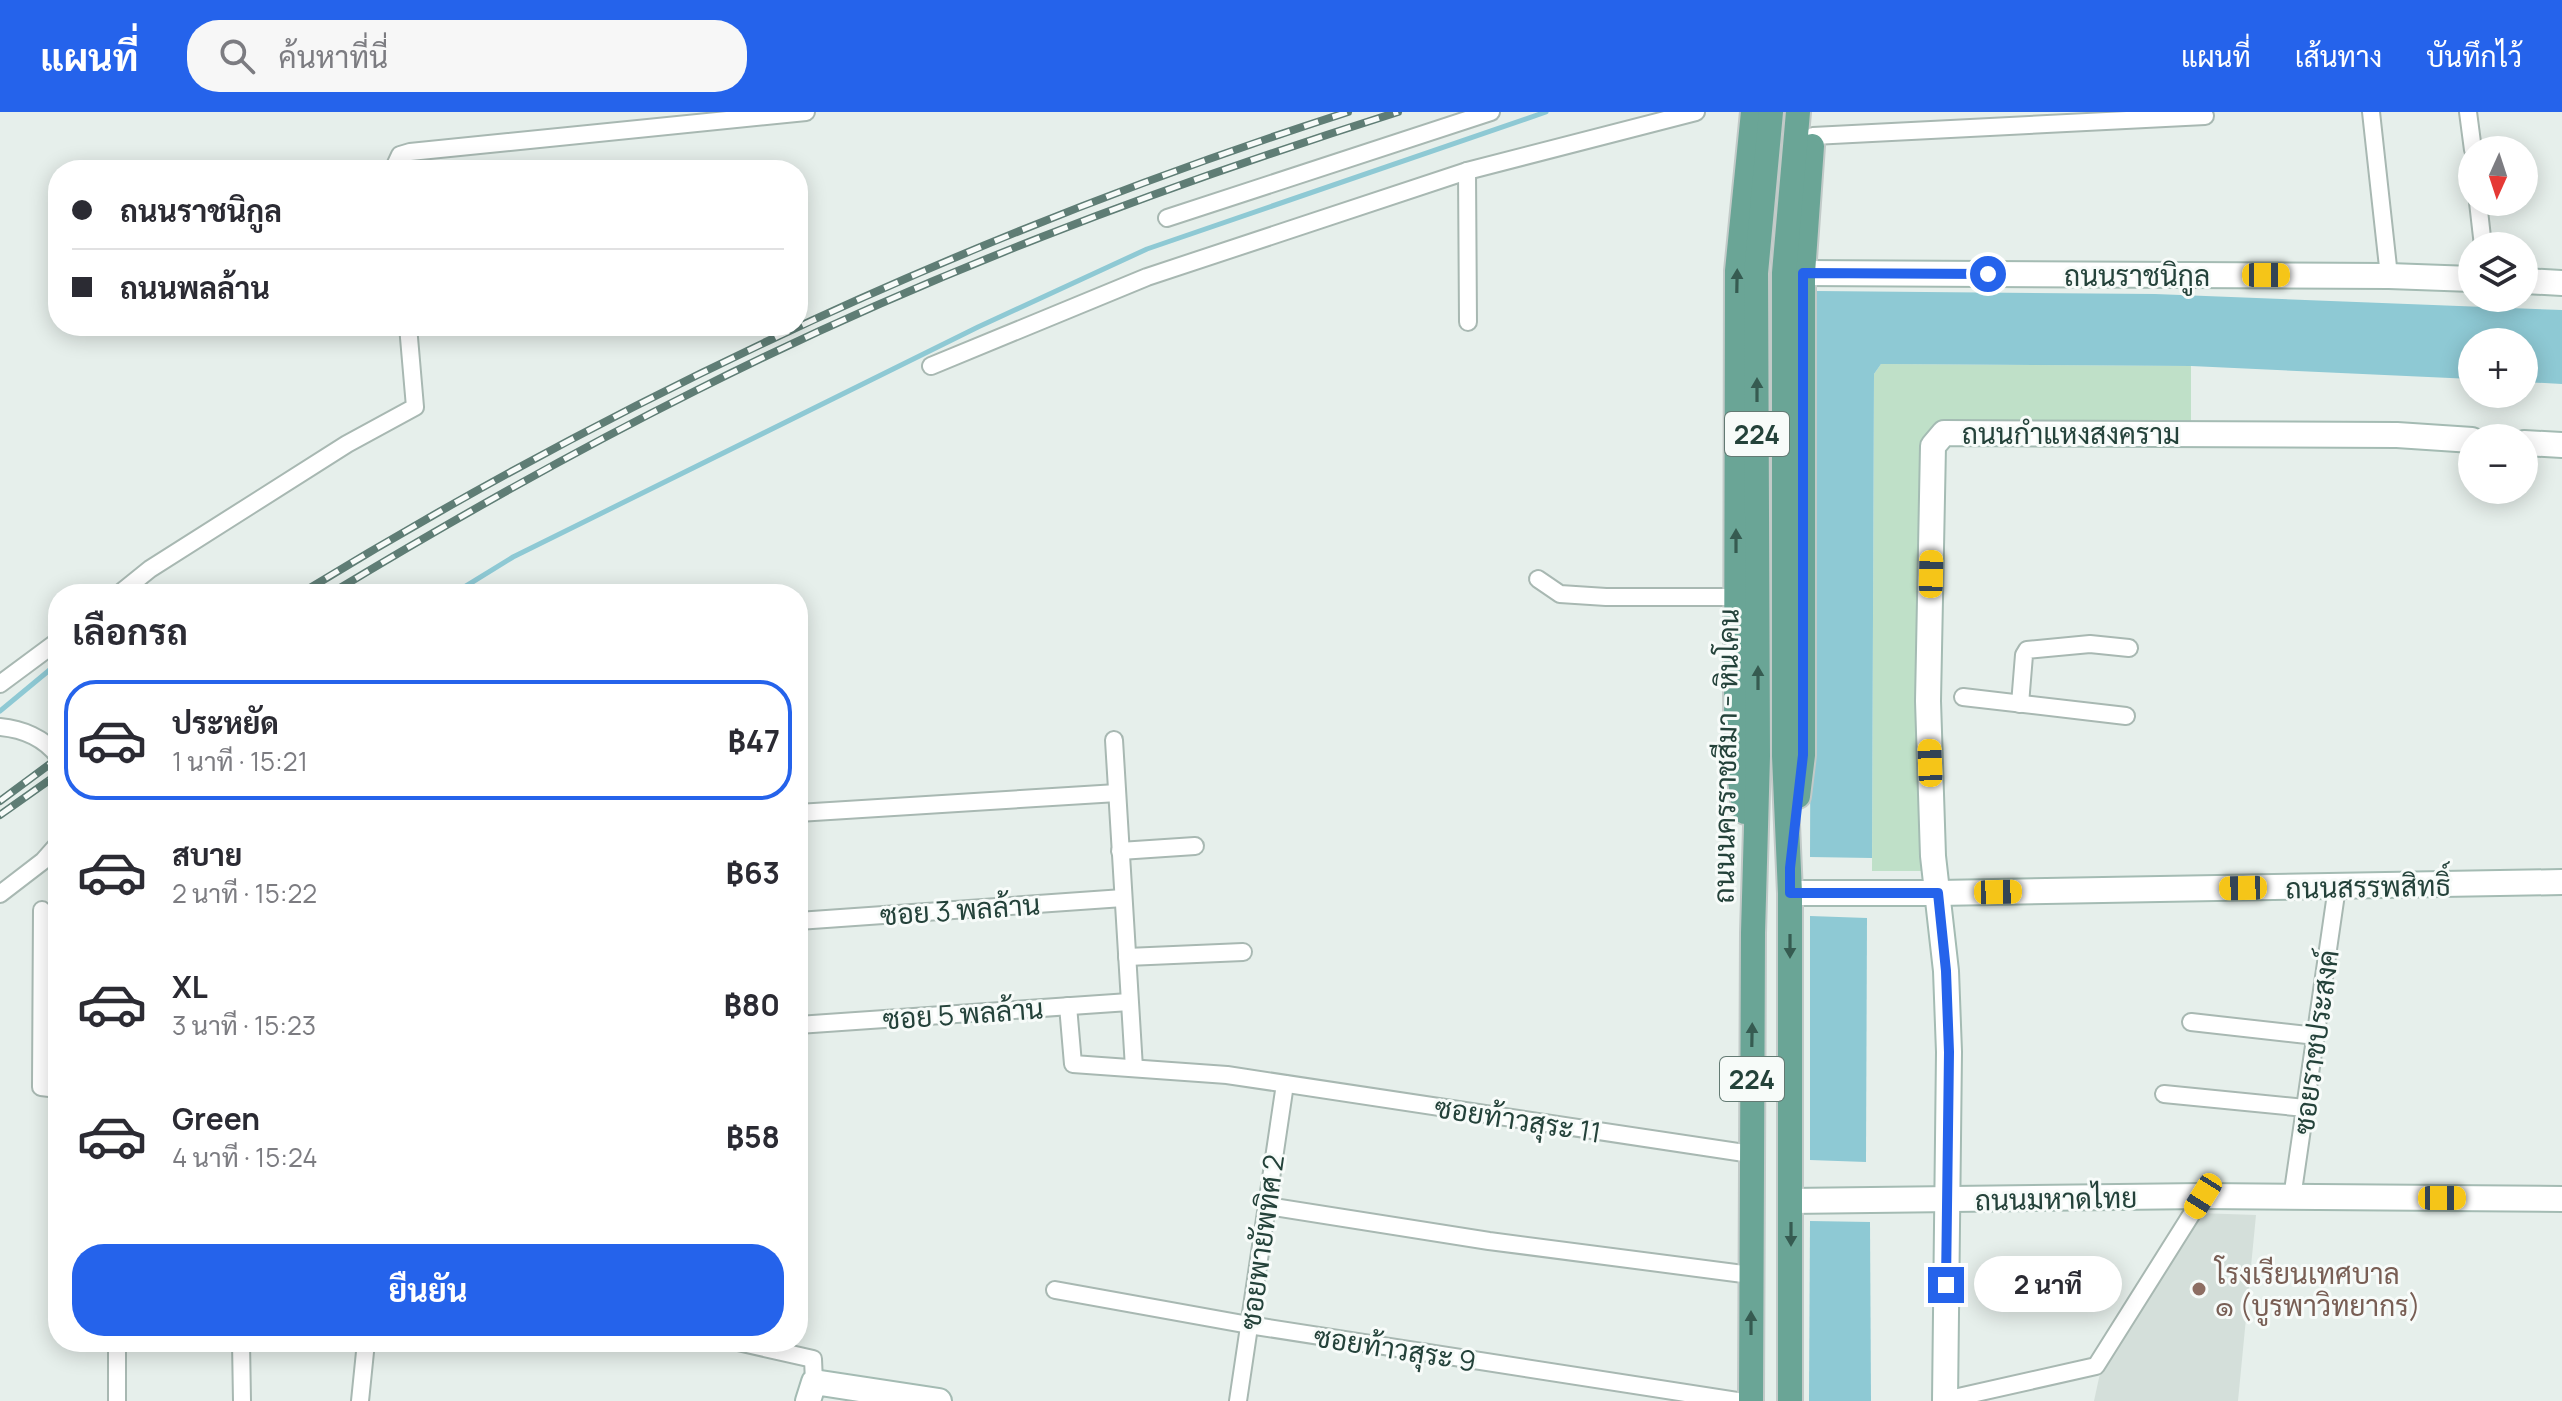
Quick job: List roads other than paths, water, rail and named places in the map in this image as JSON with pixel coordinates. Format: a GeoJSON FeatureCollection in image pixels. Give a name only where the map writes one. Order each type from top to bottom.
{"type":"FeatureCollection","features":[{"type":"Feature","properties":{"kind":"main road"},"geometry":{"type":"LineString","coordinates":[[1753,112],[1737,271],[1736,756],[1754,870]]}},
{"type":"Feature","properties":{"kind":"main road","name":"ถนนนครราชสีมา - หินโคน"},"geometry":{"type":"LineString","coordinates":[[1751,1401],[1754,870],[1758,756],[1756,273],[1771,112]]}},
{"type":"Feature","properties":{"kind":"main road"},"geometry":{"type":"LineString","coordinates":[[1790,1401],[1790,868],[1784,756],[1784,273],[1798,112]]}},
{"type":"Feature","properties":{"kind":"main road"},"geometry":{"type":"LineString","coordinates":[[1790,868],[1803,755],[1803,273],[1813,124]]}},
{"type":"Feature","properties":{"kind":"street"},"geometry":{"type":"LineString","coordinates":[[398,160],[400,155],[410,152],[806,112]]}},
{"type":"Feature","properties":{"kind":"street"},"geometry":{"type":"LineString","coordinates":[[1167,218],[1491,112]]}},
{"type":"Feature","properties":{"kind":"street"},"geometry":{"type":"LineString","coordinates":[[931,366],[1147,277],[1467,171],[1696,112]]}},
{"type":"Feature","properties":{"kind":"street"},"geometry":{"type":"LineString","coordinates":[[2371,112],[2389,276]]}},
{"type":"Feature","properties":{"kind":"street"},"geometry":{"type":"LineString","coordinates":[[2468,112],[2471,136]]}},
{"type":"Feature","properties":{"kind":"street"},"geometry":{"type":"LineString","coordinates":[[1813,124],[2205,116]]}},
{"type":"Feature","properties":{"kind":"street"},"geometry":{"type":"LineString","coordinates":[[1467,171],[1468,322]]}},
{"type":"Feature","properties":{"kind":"street","name":"ถนนราชนิกูล"},"geometry":{"type":"LineString","coordinates":[[1803,273],[2458,278]]}},
{"type":"Feature","properties":{"kind":"street"},"geometry":{"type":"LineString","coordinates":[[2538,282],[2562,283]]}},
{"type":"Feature","properties":{"kind":"street"},"geometry":{"type":"LineString","coordinates":[[131,584],[150,569],[347,444],[415,407],[409,336]]}},
{"type":"Feature","properties":{"kind":"street","name":"ถนนกำแหงสงคราม"},"geometry":{"type":"LineString","coordinates":[[1938,893],[1933,856],[1928,685],[1933,446],[1944,433],[2397,435],[2458,439]]}},
{"type":"Feature","properties":{"kind":"street"},"geometry":{"type":"LineString","coordinates":[[2538,444],[2562,445]]}},
{"type":"Feature","properties":{"kind":"street"},"geometry":{"type":"LineString","coordinates":[[1538,579],[1560,594],[1736,597]]}},
{"type":"Feature","properties":{"kind":"street"},"geometry":{"type":"LineString","coordinates":[[2020,704],[2027,650],[2090,644],[2129,648]]}},
{"type":"Feature","properties":{"kind":"street"},"geometry":{"type":"LineString","coordinates":[[0,684],[48,648]]}},
{"type":"Feature","properties":{"kind":"street"},"geometry":{"type":"LineString","coordinates":[[1963,697],[2126,716]]}},
{"type":"Feature","properties":{"kind":"street"},"geometry":{"type":"LineString","coordinates":[[0,727],[27,733],[48,745]]}},
{"type":"Feature","properties":{"kind":"street"},"geometry":{"type":"LineString","coordinates":[[1114,740],[1134,1068]]}},
{"type":"Feature","properties":{"kind":"street"},"geometry":{"type":"LineString","coordinates":[[808,812],[1117,793]]}},
{"type":"Feature","properties":{"kind":"street"},"geometry":{"type":"LineString","coordinates":[[1120,851],[1195,846]]}},
{"type":"Feature","properties":{"kind":"street"},"geometry":{"type":"LineString","coordinates":[[0,894],[48,855]]}},
{"type":"Feature","properties":{"kind":"street","name":"ถนนสรรพสิทธิ์"},"geometry":{"type":"LineString","coordinates":[[1790,893],[2562,882]]}},
{"type":"Feature","properties":{"kind":"street","name":"ซอยราชประสงค์"},"geometry":{"type":"LineString","coordinates":[[2292,1198],[2337,887]]}},
{"type":"Feature","properties":{"kind":"street"},"geometry":{"type":"LineString","coordinates":[[1938,893],[1946,971],[1949,1052],[1945,1400],[2096,1366],[2203,1196]]}},
{"type":"Feature","properties":{"kind":"street","name":"ซอย 3 พลล้าน"},"geometry":{"type":"LineString","coordinates":[[808,920],[1123,898]]}},
{"type":"Feature","properties":{"kind":"street"},"geometry":{"type":"LineString","coordinates":[[42,910],[41,1087],[48,1088]]}},
{"type":"Feature","properties":{"kind":"street"},"geometry":{"type":"LineString","coordinates":[[1127,957],[1243,952]]}},
{"type":"Feature","properties":{"kind":"street","name":"ซอย 5 พลล้าน"},"geometry":{"type":"LineString","coordinates":[[808,1024],[1129,1002]]}},
{"type":"Feature","properties":{"kind":"street","name":"ซอยท้าวสุระ 11"},"geometry":{"type":"LineString","coordinates":[[1068,1006],[1073,1064],[1227,1075],[1751,1154]]}},
{"type":"Feature","properties":{"kind":"street"},"geometry":{"type":"LineString","coordinates":[[2191,1022],[2316,1036]]}},
{"type":"Feature","properties":{"kind":"street","name":"ซอยพายัพทิศ 2"},"geometry":{"type":"LineString","coordinates":[[1238,1401],[1285,1084]]}},
{"type":"Feature","properties":{"kind":"street"},"geometry":{"type":"LineString","coordinates":[[2164,1094],[2305,1108]]}},
{"type":"Feature","properties":{"kind":"street","name":"ถนนมหาดไทย"},"geometry":{"type":"LineString","coordinates":[[1790,1201],[2203,1196],[2562,1199]]}},
{"type":"Feature","properties":{"kind":"street"},"geometry":{"type":"LineString","coordinates":[[1267,1206],[1489,1241],[1751,1275]]}},
{"type":"Feature","properties":{"kind":"street","name":"ซอยท้าวสุระ 9"},"geometry":{"type":"LineString","coordinates":[[1055,1290],[1249,1325],[1737,1401]]}},
{"type":"Feature","properties":{"kind":"street"},"geometry":{"type":"LineString","coordinates":[[117,1352],[117,1401]]}},
{"type":"Feature","properties":{"kind":"street"},"geometry":{"type":"LineString","coordinates":[[241,1352],[242,1401]]}},
{"type":"Feature","properties":{"kind":"street"},"geometry":{"type":"LineString","coordinates":[[360,1401],[365,1352]]}},
{"type":"Feature","properties":{"kind":"street"},"geometry":{"type":"LineString","coordinates":[[782,1352],[813,1359],[811,1391],[939,1401]]}},
{"type":"Feature","properties":{"kind":"water"},"geometry":{"type":"Polygon","coordinates":[[[1817,291],[2155,294],[2458,306],[2458,312],[2562,310],[2562,384],[2538,383],[2538,328],[2458,328],[2458,378],[2191,366],[1881,364],[1874,374],[1872,858],[1810,857],[1812,296],[1817,291]]]}},
{"type":"Feature","properties":{"kind":"water"},"geometry":{"type":"Polygon","coordinates":[[[1810,916],[1867,918],[1866,1162],[1810,1160],[1810,916]]]}},
{"type":"Feature","properties":{"kind":"water"},"geometry":{"type":"Polygon","coordinates":[[[1810,1221],[1870,1222],[1871,1401],[1809,1401],[1810,1221]]]}},
{"type":"Feature","properties":{"kind":"waterway"},"geometry":{"type":"LineString","coordinates":[[469,584],[513,557],[978,327],[1147,249],[1546,112]]}},
{"type":"Feature","properties":{"kind":"waterway"},"geometry":{"type":"LineString","coordinates":[[0,711],[48,671]]}},
{"type":"Feature","properties":{"kind":"railway"},"geometry":{"type":"LineString","coordinates":[[808,322],[942,263],[1076,209],[1211,158],[1348,112]]}},
{"type":"Feature","properties":{"kind":"railway"},"geometry":{"type":"LineString","coordinates":[[347,584],[465,514],[602,439],[780,349],[866,310],[1129,204],[1398,112]]}},
{"type":"Feature","properties":{"kind":"railway"},"geometry":{"type":"LineString","coordinates":[[317,584],[551,450],[780,336]]}},
{"type":"Feature","properties":{"kind":"railway"},"geometry":{"type":"LineString","coordinates":[[0,801],[48,765]]}},
{"type":"Feature","properties":{"kind":"railway"},"geometry":{"type":"LineString","coordinates":[[0,815],[48,781]]}},
{"type":"Feature","properties":{"kind":"place","name":"โรงเรียนเทศบาล ๑ (บูรพาวิทยากร)"},"geometry":{"type":"Point","coordinates":[2199,1289]}}]}
